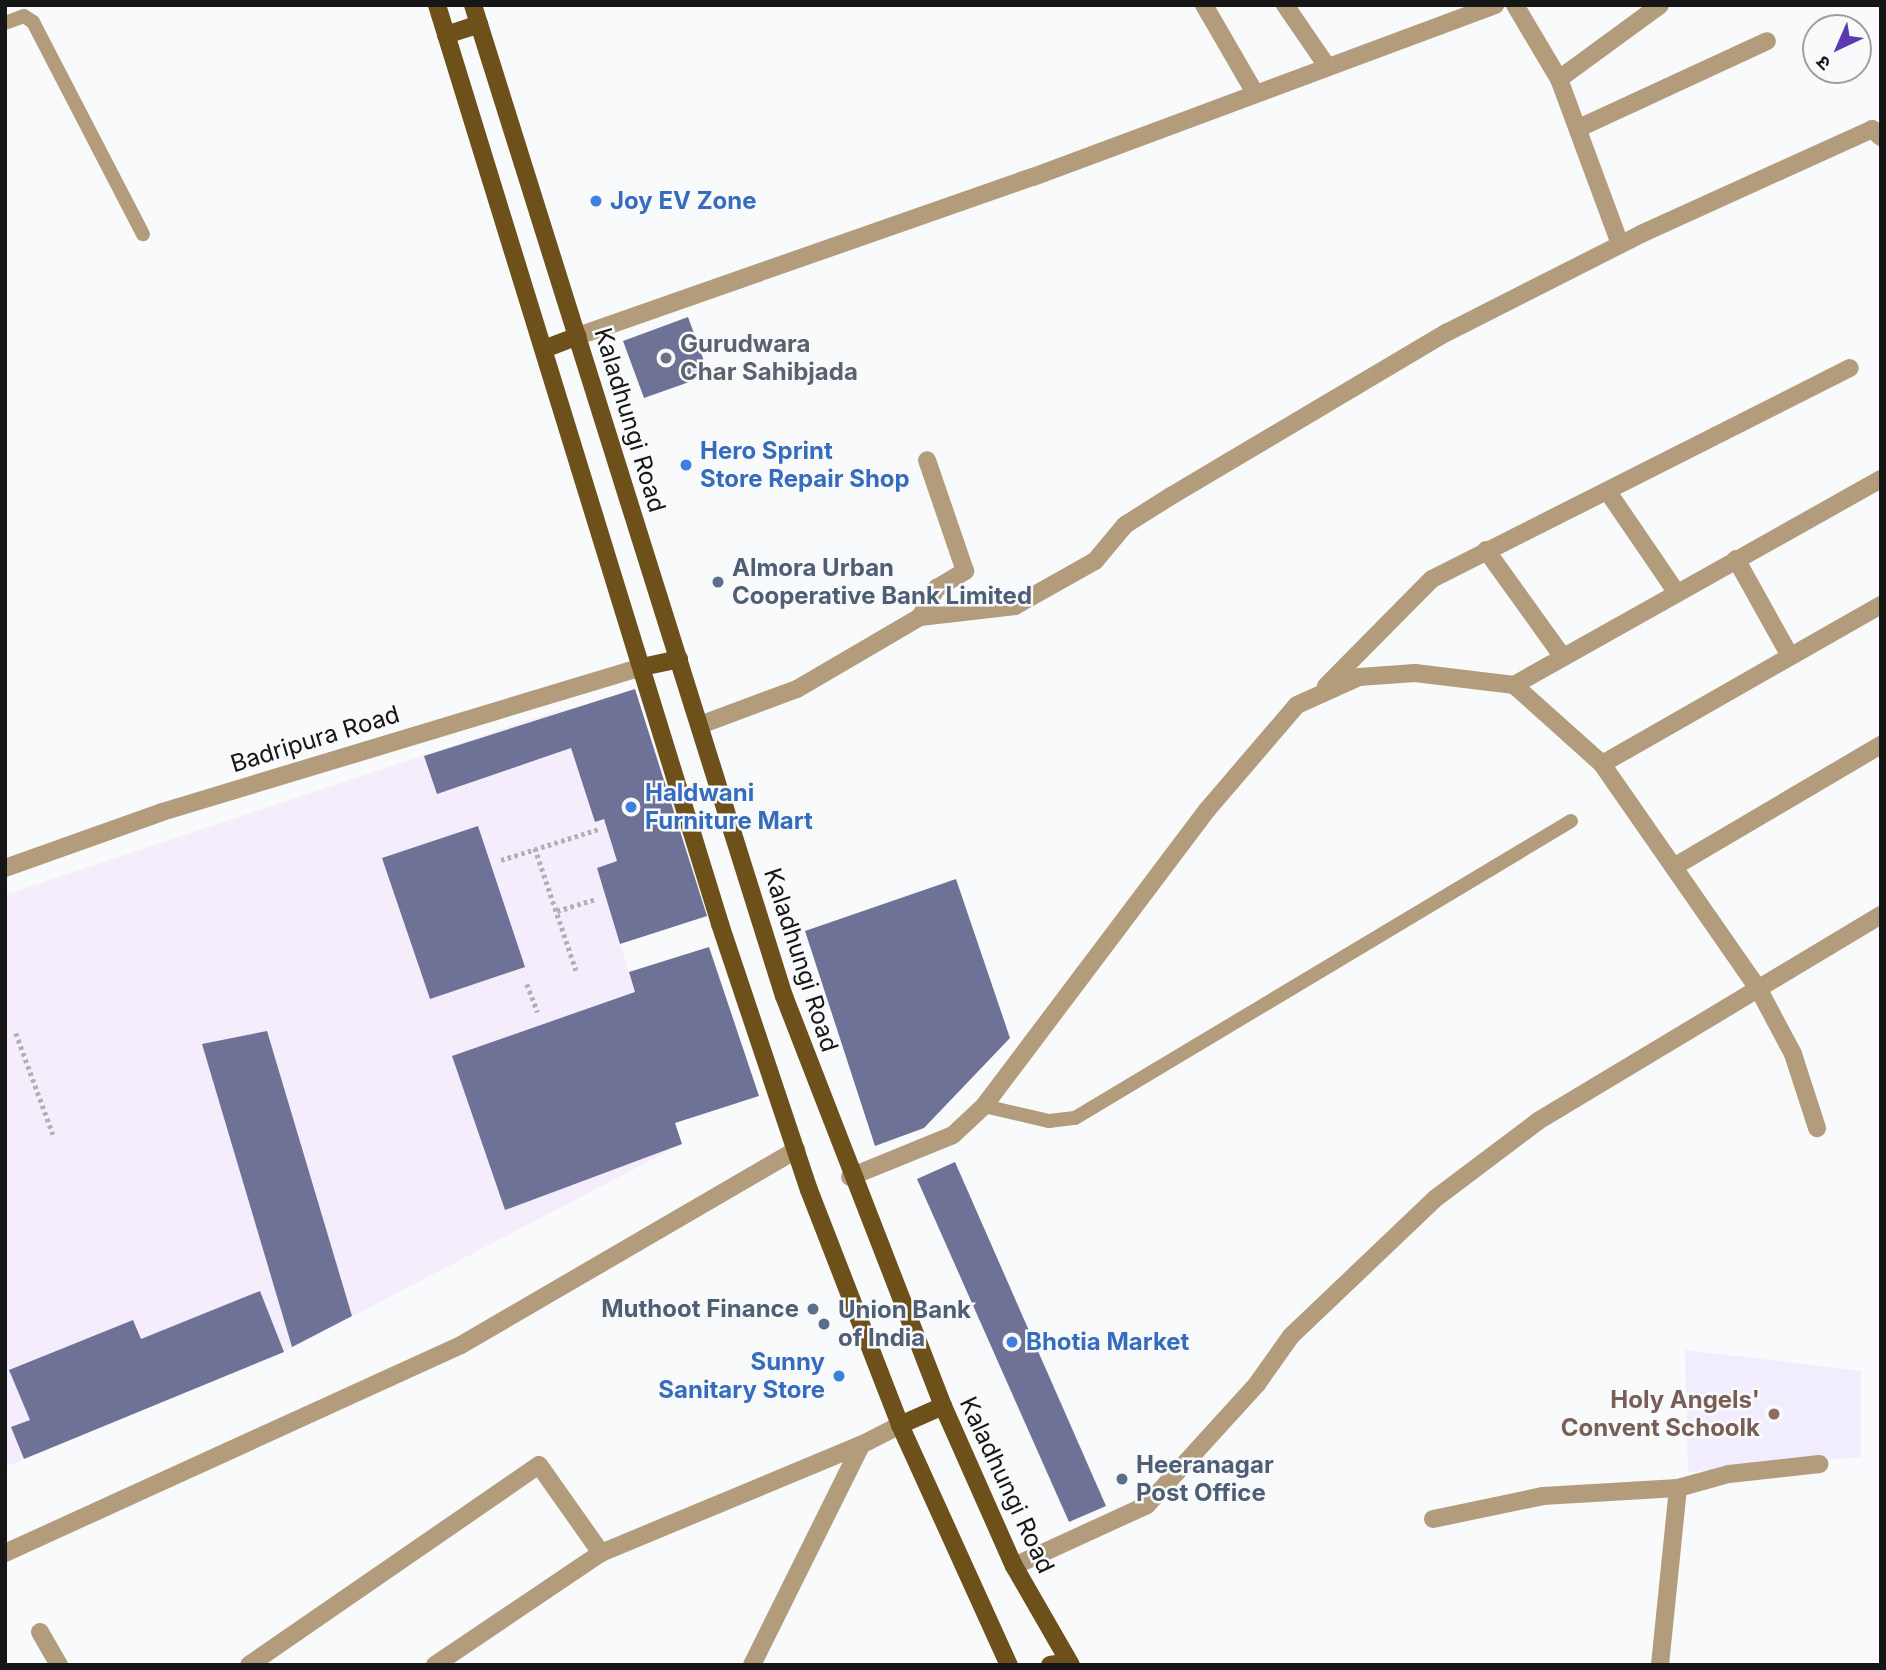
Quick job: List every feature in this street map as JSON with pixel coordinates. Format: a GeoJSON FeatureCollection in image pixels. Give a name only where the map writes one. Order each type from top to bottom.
{"type":"FeatureCollection","features":[{"type":"Feature","properties":{"kind":"main road"},"geometry":{"type":"LineString","coordinates":[[437,5],[642,667],[796,1150],[900,1425],[1009,1665]]}},
{"type":"Feature","properties":{"kind":"main road","name":"Kaladhungi Road"},"geometry":{"type":"LineString","coordinates":[[473,5],[784,996],[850,1177],[943,1406],[1014,1566],[1070,1663]]}},
{"type":"Feature","properties":{"kind":"main road"},"geometry":{"type":"LineString","coordinates":[[446,35],[479,24]]}},
{"type":"Feature","properties":{"kind":"main road"},"geometry":{"type":"LineString","coordinates":[[544,349],[578,336]]}},
{"type":"Feature","properties":{"kind":"main road"},"geometry":{"type":"LineString","coordinates":[[642,667],[679,659]]}},
{"type":"Feature","properties":{"kind":"main road"},"geometry":{"type":"LineString","coordinates":[[900,1425],[943,1406]]}},
{"type":"Feature","properties":{"kind":"main road"},"geometry":{"type":"LineString","coordinates":[[1051,1665],[1070,1663]]}},
{"type":"Feature","properties":{"kind":"street"},"geometry":{"type":"LineString","coordinates":[[1203,5],[1255,93]]}},
{"type":"Feature","properties":{"kind":"street"},"geometry":{"type":"LineString","coordinates":[[1285,5],[1327,66]]}},
{"type":"Feature","properties":{"kind":"street"},"geometry":{"type":"LineString","coordinates":[[578,336],[1494,5]]}},
{"type":"Feature","properties":{"kind":"street"},"geometry":{"type":"LineString","coordinates":[[1516,5],[1559,79],[1620,244]]}},
{"type":"Feature","properties":{"kind":"street"},"geometry":{"type":"LineString","coordinates":[[1559,79],[1660,5]]}},
{"type":"Feature","properties":{"kind":"street"},"geometry":{"type":"LineString","coordinates":[[1579,128],[1767,41]]}},
{"type":"Feature","properties":{"kind":"street"},"geometry":{"type":"LineString","coordinates":[[701,725],[797,689],[920,617],[1015,606],[1095,561],[1125,525],[1446,333],[1620,244],[1872,129],[1881,137]]}},
{"type":"Feature","properties":{"kind":"street"},"geometry":{"type":"LineString","coordinates":[[1324,688],[1403,602],[1486,550],[1608,492],[1850,368]]}},
{"type":"Feature","properties":{"kind":"street"},"geometry":{"type":"LineString","coordinates":[[920,617],[937,588],[965,571],[927,460]]}},
{"type":"Feature","properties":{"kind":"street"},"geometry":{"type":"LineString","coordinates":[[1514,685],[1881,479]]}},
{"type":"Feature","properties":{"kind":"street"},"geometry":{"type":"LineString","coordinates":[[1608,492],[1677,593]]}},
{"type":"Feature","properties":{"kind":"street"},"geometry":{"type":"LineString","coordinates":[[1486,550],[1563,657]]}},
{"type":"Feature","properties":{"kind":"street"},"geometry":{"type":"LineString","coordinates":[[1736,559],[1790,656]]}},
{"type":"Feature","properties":{"kind":"street"},"geometry":{"type":"LineString","coordinates":[[1602,764],[1881,605]]}},
{"type":"Feature","properties":{"kind":"street","name":"Badripura Road"},"geometry":{"type":"LineString","coordinates":[[5,868],[162,812],[642,667]]}},
{"type":"Feature","properties":{"kind":"street"},"geometry":{"type":"LineString","coordinates":[[850,1177],[953,1135],[984,1106],[1216,800],[1297,705],[1324,688],[1359,677],[1415,673],[1514,685],[1602,764],[1677,866],[1759,990],[1793,1054],[1817,1128]]}},
{"type":"Feature","properties":{"kind":"street"},"geometry":{"type":"LineString","coordinates":[[1677,866],[1881,745]]}},
{"type":"Feature","properties":{"kind":"street"},"geometry":{"type":"LineString","coordinates":[[1014,1566],[1147,1504],[1257,1384],[1291,1336],[1436,1198],[1538,1121],[1881,915]]}},
{"type":"Feature","properties":{"kind":"street"},"geometry":{"type":"LineString","coordinates":[[5,1553],[461,1345],[796,1150]]}},
{"type":"Feature","properties":{"kind":"street"},"geometry":{"type":"LineString","coordinates":[[435,1665],[601,1553],[861,1445],[900,1425]]}},
{"type":"Feature","properties":{"kind":"street"},"geometry":{"type":"LineString","coordinates":[[752,1665],[861,1445]]}},
{"type":"Feature","properties":{"kind":"street"},"geometry":{"type":"LineString","coordinates":[[1433,1519],[1542,1496],[1678,1488],[1729,1474],[1819,1464]]}},
{"type":"Feature","properties":{"kind":"street"},"geometry":{"type":"LineString","coordinates":[[249,1665],[539,1465],[601,1553]]}},
{"type":"Feature","properties":{"kind":"street"},"geometry":{"type":"LineString","coordinates":[[1660,1665],[1678,1488]]}},
{"type":"Feature","properties":{"kind":"street"},"geometry":{"type":"LineString","coordinates":[[40,1632],[59,1665]]}},
{"type":"Feature","properties":{"kind":"lane"},"geometry":{"type":"LineString","coordinates":[[5,23],[24,16],[33,22],[143,234]]}},
{"type":"Feature","properties":{"kind":"lane"},"geometry":{"type":"LineString","coordinates":[[984,1106],[1049,1121],[1075,1118],[1571,821]]}},
{"type":"Feature","properties":{"kind":"path"},"geometry":{"type":"LineString","coordinates":[[501,860],[599,829]]}},
{"type":"Feature","properties":{"kind":"path"},"geometry":{"type":"LineString","coordinates":[[535,848],[576,970]]}},
{"type":"Feature","properties":{"kind":"path"},"geometry":{"type":"LineString","coordinates":[[557,911],[596,899]]}},
{"type":"Feature","properties":{"kind":"path"},"geometry":{"type":"LineString","coordinates":[[527,984],[538,1012]]}},
{"type":"Feature","properties":{"kind":"path"},"geometry":{"type":"LineString","coordinates":[[16,1033],[53,1134]]}},
{"type":"Feature","properties":{"kind":"shaded area"},"geometry":{"type":"Polygon","coordinates":[[[560,710],[595,822],[604,819],[617,861],[597,868],[682,1144],[284,1352],[5,1467],[5,895],[560,710]]]}},
{"type":"Feature","properties":{"kind":"shaded area","name":"Holy Angels' Convent Schoolk"},"geometry":{"type":"Polygon","coordinates":[[[1685,1350],[1861,1371],[1861,1457],[1688,1472],[1685,1350]]]}},
{"type":"Feature","properties":{"kind":"building","name":"Gurudwara Char Sahibjada"},"geometry":{"type":"Polygon","coordinates":[[[688,317],[709,375],[644,398],[623,341],[688,317]]]}},
{"type":"Feature","properties":{"kind":"building","name":"Haldwani Furniture Mart"},"geometry":{"type":"Polygon","coordinates":[[[635,689],[707,916],[620,944],[597,868],[617,861],[604,819],[595,822],[571,748],[437,794],[424,756],[635,689]]]}},
{"type":"Feature","properties":{"kind":"building"},"geometry":{"type":"Polygon","coordinates":[[[478,826],[525,967],[430,999],[382,858],[478,826]]]}},
{"type":"Feature","properties":{"kind":"building"},"geometry":{"type":"Polygon","coordinates":[[[956,879],[1010,1038],[924,1128],[875,1146],[805,931],[956,879]]]}},
{"type":"Feature","properties":{"kind":"building"},"geometry":{"type":"Polygon","coordinates":[[[709,947],[759,1096],[675,1123],[682,1144],[505,1210],[452,1056],[635,992],[629,972],[709,947]]]}},
{"type":"Feature","properties":{"kind":"building"},"geometry":{"type":"Polygon","coordinates":[[[267,1031],[352,1316],[292,1347],[202,1044],[267,1031]]]}},
{"type":"Feature","properties":{"kind":"building","name":"Bhotia Market"},"geometry":{"type":"Polygon","coordinates":[[[955,1162],[1106,1506],[1069,1522],[917,1179],[955,1162]]]}},
{"type":"Feature","properties":{"kind":"building"},"geometry":{"type":"Polygon","coordinates":[[[260,1291],[284,1352],[24,1459],[11,1427],[30,1420],[9,1370],[133,1320],[141,1339],[260,1291]]]}},
{"type":"Feature","properties":{"kind":"place","name":"Joy EV Zone"},"geometry":{"type":"Point","coordinates":[596,201]}},
{"type":"Feature","properties":{"kind":"place","name":"Gurudwara Char Sahibjada"},"geometry":{"type":"Point","coordinates":[666,358]}},
{"type":"Feature","properties":{"kind":"place","name":"Hero Sprint Store Repair Shop"},"geometry":{"type":"Point","coordinates":[686,465]}},
{"type":"Feature","properties":{"kind":"place","name":"Almora Urban Cooperative Bank Limited"},"geometry":{"type":"Point","coordinates":[718,582]}},
{"type":"Feature","properties":{"kind":"place","name":"Haldwani Furniture Mart"},"geometry":{"type":"Point","coordinates":[631,807]}},
{"type":"Feature","properties":{"kind":"place","name":"Muthoot Finance"},"geometry":{"type":"Point","coordinates":[813,1309]}},
{"type":"Feature","properties":{"kind":"place","name":"Union Bank of India"},"geometry":{"type":"Point","coordinates":[824,1324]}},
{"type":"Feature","properties":{"kind":"place","name":"Bhotia Market"},"geometry":{"type":"Point","coordinates":[1012,1342]}},
{"type":"Feature","properties":{"kind":"place","name":"Sunny Sanitary Store"},"geometry":{"type":"Point","coordinates":[839,1376]}},
{"type":"Feature","properties":{"kind":"place","name":"Holy Angels' Convent Schoolk"},"geometry":{"type":"Point","coordinates":[1774,1414]}},
{"type":"Feature","properties":{"kind":"place","name":"Heeranagar Post Office"},"geometry":{"type":"Point","coordinates":[1122,1479]}}]}
